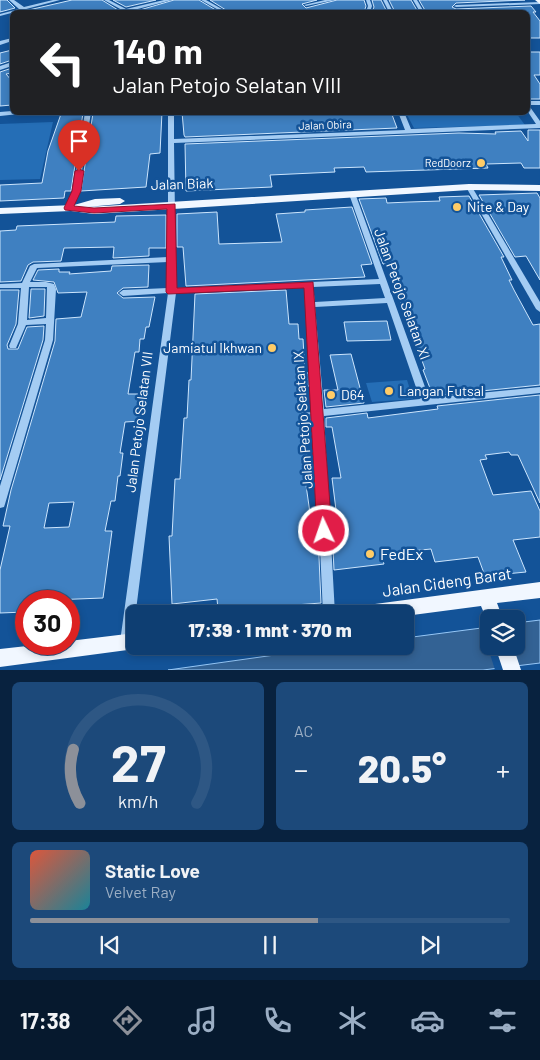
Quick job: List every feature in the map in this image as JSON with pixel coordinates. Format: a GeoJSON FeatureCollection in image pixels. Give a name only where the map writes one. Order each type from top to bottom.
{"type":"FeatureCollection","features":[{"type":"Feature","properties":{"kind":"main road","name":"Jalan Biak"},"geometry":{"type":"LineString","coordinates":[[501,186],[540,180]]}},
{"type":"Feature","properties":{"kind":"main road","name":"Jalan Biak"},"geometry":{"type":"LineString","coordinates":[[0,212],[70,208],[94,211],[171,202],[274,200],[295,197],[469,187],[540,188]]}},
{"type":"Feature","properties":{"kind":"main road","name":"Jalan Cideng Barat"},"geometry":{"type":"LineString","coordinates":[[414,612],[490,608],[540,590]]}},
{"type":"Feature","properties":{"kind":"main road"},"geometry":{"type":"LineString","coordinates":[[0,658],[126,642]]}},
{"type":"Feature","properties":{"kind":"main road"},"geometry":{"type":"LineString","coordinates":[[507,655],[512,670]]}},
{"type":"Feature","properties":{"kind":"street"},"geometry":{"type":"LineString","coordinates":[[12,0],[23,9]]}},
{"type":"Feature","properties":{"kind":"street"},"geometry":{"type":"LineString","coordinates":[[19,10],[58,0]]}},
{"type":"Feature","properties":{"kind":"street"},"geometry":{"type":"LineString","coordinates":[[106,0],[122,10]]}},
{"type":"Feature","properties":{"kind":"street"},"geometry":{"type":"LineString","coordinates":[[132,10],[170,0]]}},
{"type":"Feature","properties":{"kind":"street"},"geometry":{"type":"LineString","coordinates":[[203,0],[221,10]]}},
{"type":"Feature","properties":{"kind":"street"},"geometry":{"type":"LineString","coordinates":[[310,9],[306,4],[333,0]]}},
{"type":"Feature","properties":{"kind":"street"},"geometry":{"type":"LineString","coordinates":[[454,0],[459,10]]}},
{"type":"Feature","properties":{"kind":"street"},"geometry":{"type":"LineString","coordinates":[[456,6],[539,2]]}},
{"type":"Feature","properties":{"kind":"street"},"geometry":{"type":"LineString","coordinates":[[0,68],[10,65]]}},
{"type":"Feature","properties":{"kind":"street"},"geometry":{"type":"LineString","coordinates":[[530,111],[540,126]]}},
{"type":"Feature","properties":{"kind":"street"},"geometry":{"type":"LineString","coordinates":[[70,208],[76,191],[88,115]]}},
{"type":"Feature","properties":{"kind":"street"},"geometry":{"type":"LineString","coordinates":[[171,115],[171,202]]}},
{"type":"Feature","properties":{"kind":"street"},"geometry":{"type":"LineString","coordinates":[[401,115],[409,131]]}},
{"type":"Feature","properties":{"kind":"street","name":"Jalan Obira"},"geometry":{"type":"LineString","coordinates":[[171,141],[540,126]]}},
{"type":"Feature","properties":{"kind":"street"},"geometry":{"type":"LineString","coordinates":[[469,187],[540,309]]}},
{"type":"Feature","properties":{"kind":"street","name":"Jalan Petojo Selatan XI"},"geometry":{"type":"LineString","coordinates":[[353,194],[426,402]]}},
{"type":"Feature","properties":{"kind":"street","name":"Jalan Petojo Selatan VII"},"geometry":{"type":"LineString","coordinates":[[135,605],[172,292],[171,202]]}},
{"type":"Feature","properties":{"kind":"street"},"geometry":{"type":"LineString","coordinates":[[13,346],[22,323],[25,285],[34,266],[171,259]]}},
{"type":"Feature","properties":{"kind":"street"},"geometry":{"type":"LineString","coordinates":[[123,293],[383,281]]}},
{"type":"Feature","properties":{"kind":"street","name":"Jalan Petojo Selatan IX"},"geometry":{"type":"LineString","coordinates":[[309,284],[329,605]]}},
{"type":"Feature","properties":{"kind":"street"},"geometry":{"type":"LineString","coordinates":[[0,286],[51,286],[48,340],[4,474],[0,504]]}},
{"type":"Feature","properties":{"kind":"street"},"geometry":{"type":"LineString","coordinates":[[310,305],[390,300]]}},
{"type":"Feature","properties":{"kind":"street"},"geometry":{"type":"LineString","coordinates":[[22,323],[50,321]]}},
{"type":"Feature","properties":{"kind":"street"},"geometry":{"type":"LineString","coordinates":[[318,413],[540,390]]}},
{"type":"Feature","properties":{"kind":"shaded area"},"geometry":{"type":"Polygon","coordinates":[[[407,115],[518,115],[525,125],[414,128],[407,115]]]}},
{"type":"Feature","properties":{"kind":"shaded area"},"geometry":{"type":"Polygon","coordinates":[[[53,122],[40,179],[0,180],[0,124],[53,122]]]}},
{"type":"Feature","properties":{"kind":"shaded area","name":"Langan Futsal"},"geometry":{"type":"Polygon","coordinates":[[[407,380],[413,399],[372,402],[366,383],[407,380]]]}},
{"type":"Feature","properties":{"kind":"shaded area"},"geometry":{"type":"Polygon","coordinates":[[[540,620],[540,663],[483,670],[168,670],[275,655],[414,655],[414,637],[480,628],[480,655],[525,655],[525,622],[540,620]]]}},
{"type":"Feature","properties":{"kind":"pier"},"geometry":{"type":"Polygon","coordinates":[[[490,655],[515,655],[519,668],[495,670],[490,655]]]}},
{"type":"Feature","properties":{"kind":"building"},"geometry":{"type":"Polygon","coordinates":[[[0,0],[7,0],[15,8],[0,12],[0,0]]]}},
{"type":"Feature","properties":{"kind":"building"},"geometry":{"type":"Polygon","coordinates":[[[72,0],[102,0],[118,10],[29,10],[72,0]]]}},
{"type":"Feature","properties":{"kind":"building"},"geometry":{"type":"Polygon","coordinates":[[[113,0],[156,0],[126,7],[113,0]]]}},
{"type":"Feature","properties":{"kind":"building"},"geometry":{"type":"Polygon","coordinates":[[[174,0],[199,0],[216,10],[140,10],[174,0]]]}},
{"type":"Feature","properties":{"kind":"building"},"geometry":{"type":"Polygon","coordinates":[[[210,0],[317,0],[302,4],[306,8],[337,0],[364,0],[366,6],[365,10],[226,10],[210,0]]]}},
{"type":"Feature","properties":{"kind":"building"},"geometry":{"type":"Polygon","coordinates":[[[372,0],[381,0],[386,10],[373,10],[372,0]]]}},
{"type":"Feature","properties":{"kind":"building"},"geometry":{"type":"Polygon","coordinates":[[[389,0],[411,0],[417,10],[394,10],[389,0]]]}},
{"type":"Feature","properties":{"kind":"building"},"geometry":{"type":"Polygon","coordinates":[[[419,0],[525,0],[456,3],[452,7],[456,9],[531,6],[540,21],[540,38],[530,38],[530,10],[425,10],[419,0]]]}},
{"type":"Feature","properties":{"kind":"building"},"geometry":{"type":"Polygon","coordinates":[[[10,50],[10,61],[0,64],[0,53],[10,50]]]}},
{"type":"Feature","properties":{"kind":"building"},"geometry":{"type":"Polygon","coordinates":[[[530,52],[540,52],[540,75],[534,75],[540,84],[540,99],[530,99],[530,52]]]}},
{"type":"Feature","properties":{"kind":"building"},"geometry":{"type":"Polygon","coordinates":[[[10,69],[10,73],[6,74],[10,79],[10,105],[0,106],[0,72],[10,69]]]}},
{"type":"Feature","properties":{"kind":"building"},"geometry":{"type":"Polygon","coordinates":[[[61,115],[83,115],[71,191],[65,191],[64,198],[0,201],[0,185],[42,183],[48,151],[61,115]]]}},
{"type":"Feature","properties":{"kind":"building"},"geometry":{"type":"Polygon","coordinates":[[[93,115],[162,115],[160,153],[150,154],[146,187],[81,191],[93,115]]]}},
{"type":"Feature","properties":{"kind":"building"},"geometry":{"type":"Polygon","coordinates":[[[182,115],[392,115],[397,128],[185,137],[182,115]]]}},
{"type":"Feature","properties":{"kind":"building"},"geometry":{"type":"Polygon","coordinates":[[[528,130],[540,130],[540,168],[524,168],[521,163],[486,164],[488,168],[366,172],[364,167],[334,168],[335,172],[270,175],[272,187],[186,191],[185,144],[459,133],[496,134],[495,132],[521,131],[528,141],[528,130]]]}},
{"type":"Feature","properties":{"kind":"building"},"geometry":{"type":"Polygon","coordinates":[[[537,193],[540,198],[540,280],[526,256],[515,257],[479,195],[537,193]]]}},
{"type":"Feature","properties":{"kind":"building"},"geometry":{"type":"Polygon","coordinates":[[[469,196],[504,257],[501,257],[512,280],[509,280],[533,325],[540,324],[540,385],[433,396],[411,330],[409,330],[389,264],[383,264],[359,199],[386,198],[387,203],[440,201],[439,197],[469,196]]]}},
{"type":"Feature","properties":{"kind":"building"},"geometry":{"type":"Polygon","coordinates":[[[352,207],[372,264],[361,265],[365,277],[186,286],[183,247],[177,247],[177,214],[217,212],[219,244],[282,242],[276,214],[352,207]]]}},
{"type":"Feature","properties":{"kind":"building"},"geometry":{"type":"Polygon","coordinates":[[[166,215],[166,248],[149,248],[149,256],[113,258],[114,247],[64,248],[61,261],[33,262],[28,265],[21,281],[0,282],[0,231],[16,230],[17,226],[115,222],[116,216],[166,215]]]}},
{"type":"Feature","properties":{"kind":"building"},"geometry":{"type":"Polygon","coordinates":[[[149,265],[148,287],[123,288],[117,293],[123,298],[155,297],[149,327],[146,327],[144,339],[140,339],[139,352],[135,352],[128,394],[145,394],[141,421],[125,422],[120,453],[123,453],[120,476],[118,476],[115,501],[111,501],[105,531],[112,531],[103,598],[80,599],[80,590],[15,590],[15,612],[0,613],[0,570],[10,526],[3,526],[11,490],[55,341],[56,319],[81,317],[87,292],[58,293],[54,282],[33,280],[38,270],[59,269],[59,272],[70,272],[69,274],[111,271],[112,266],[149,265]],[[74,502],[49,503],[44,528],[69,527],[74,502]]]}},
{"type":"Feature","properties":{"kind":"building"},"geometry":{"type":"Polygon","coordinates":[[[31,289],[45,289],[44,316],[29,318],[31,289]]]}},
{"type":"Feature","properties":{"kind":"building"},"geometry":{"type":"Polygon","coordinates":[[[0,290],[19,290],[16,324],[7,345],[8,349],[18,349],[27,327],[44,326],[43,340],[0,480],[0,290]]]}},
{"type":"Feature","properties":{"kind":"building"},"geometry":{"type":"Polygon","coordinates":[[[286,290],[289,324],[298,324],[299,339],[303,339],[305,373],[309,373],[310,386],[297,386],[300,413],[312,413],[313,428],[303,428],[308,464],[303,464],[310,513],[317,512],[321,603],[218,605],[217,599],[172,604],[169,536],[172,536],[175,479],[180,479],[184,418],[187,418],[189,380],[191,380],[195,294],[286,290]]]}},
{"type":"Feature","properties":{"kind":"building"},"geometry":{"type":"Polygon","coordinates":[[[387,321],[391,340],[347,341],[344,322],[387,321]]]}},
{"type":"Feature","properties":{"kind":"building"},"geometry":{"type":"Polygon","coordinates":[[[351,354],[364,403],[326,407],[324,390],[338,390],[330,355],[351,354]]]}},
{"type":"Feature","properties":{"kind":"building"},"geometry":{"type":"Polygon","coordinates":[[[540,395],[540,503],[518,455],[511,455],[509,452],[485,455],[487,459],[480,460],[493,495],[531,491],[540,511],[540,537],[513,540],[526,572],[485,576],[478,557],[435,562],[431,549],[381,554],[384,564],[334,570],[331,510],[336,510],[332,478],[341,478],[332,427],[326,427],[326,418],[367,413],[368,418],[438,409],[437,406],[540,395]]]}},
{"type":"Feature","properties":{"kind":"place","name":"RedDoorz"},"geometry":{"type":"Point","coordinates":[481,163]}},
{"type":"Feature","properties":{"kind":"place","name":"Nite & Day"},"geometry":{"type":"Point","coordinates":[457,207]}},
{"type":"Feature","properties":{"kind":"place","name":"Jamiatul Ikhwan"},"geometry":{"type":"Point","coordinates":[272,348]}},
{"type":"Feature","properties":{"kind":"place","name":"Langan Futsal"},"geometry":{"type":"Point","coordinates":[389,391]}},
{"type":"Feature","properties":{"kind":"place","name":"D64"},"geometry":{"type":"Point","coordinates":[331,395]}},
{"type":"Feature","properties":{"kind":"place","name":"FedEx"},"geometry":{"type":"Point","coordinates":[370,554]}},
{"type":"Feature","properties":{"kind":"route"},"geometry":{"type":"LineString","coordinates":[[79,171],[76,191],[68,208],[94,211],[171,206],[172,292],[309,284],[324,531]]}}]}
